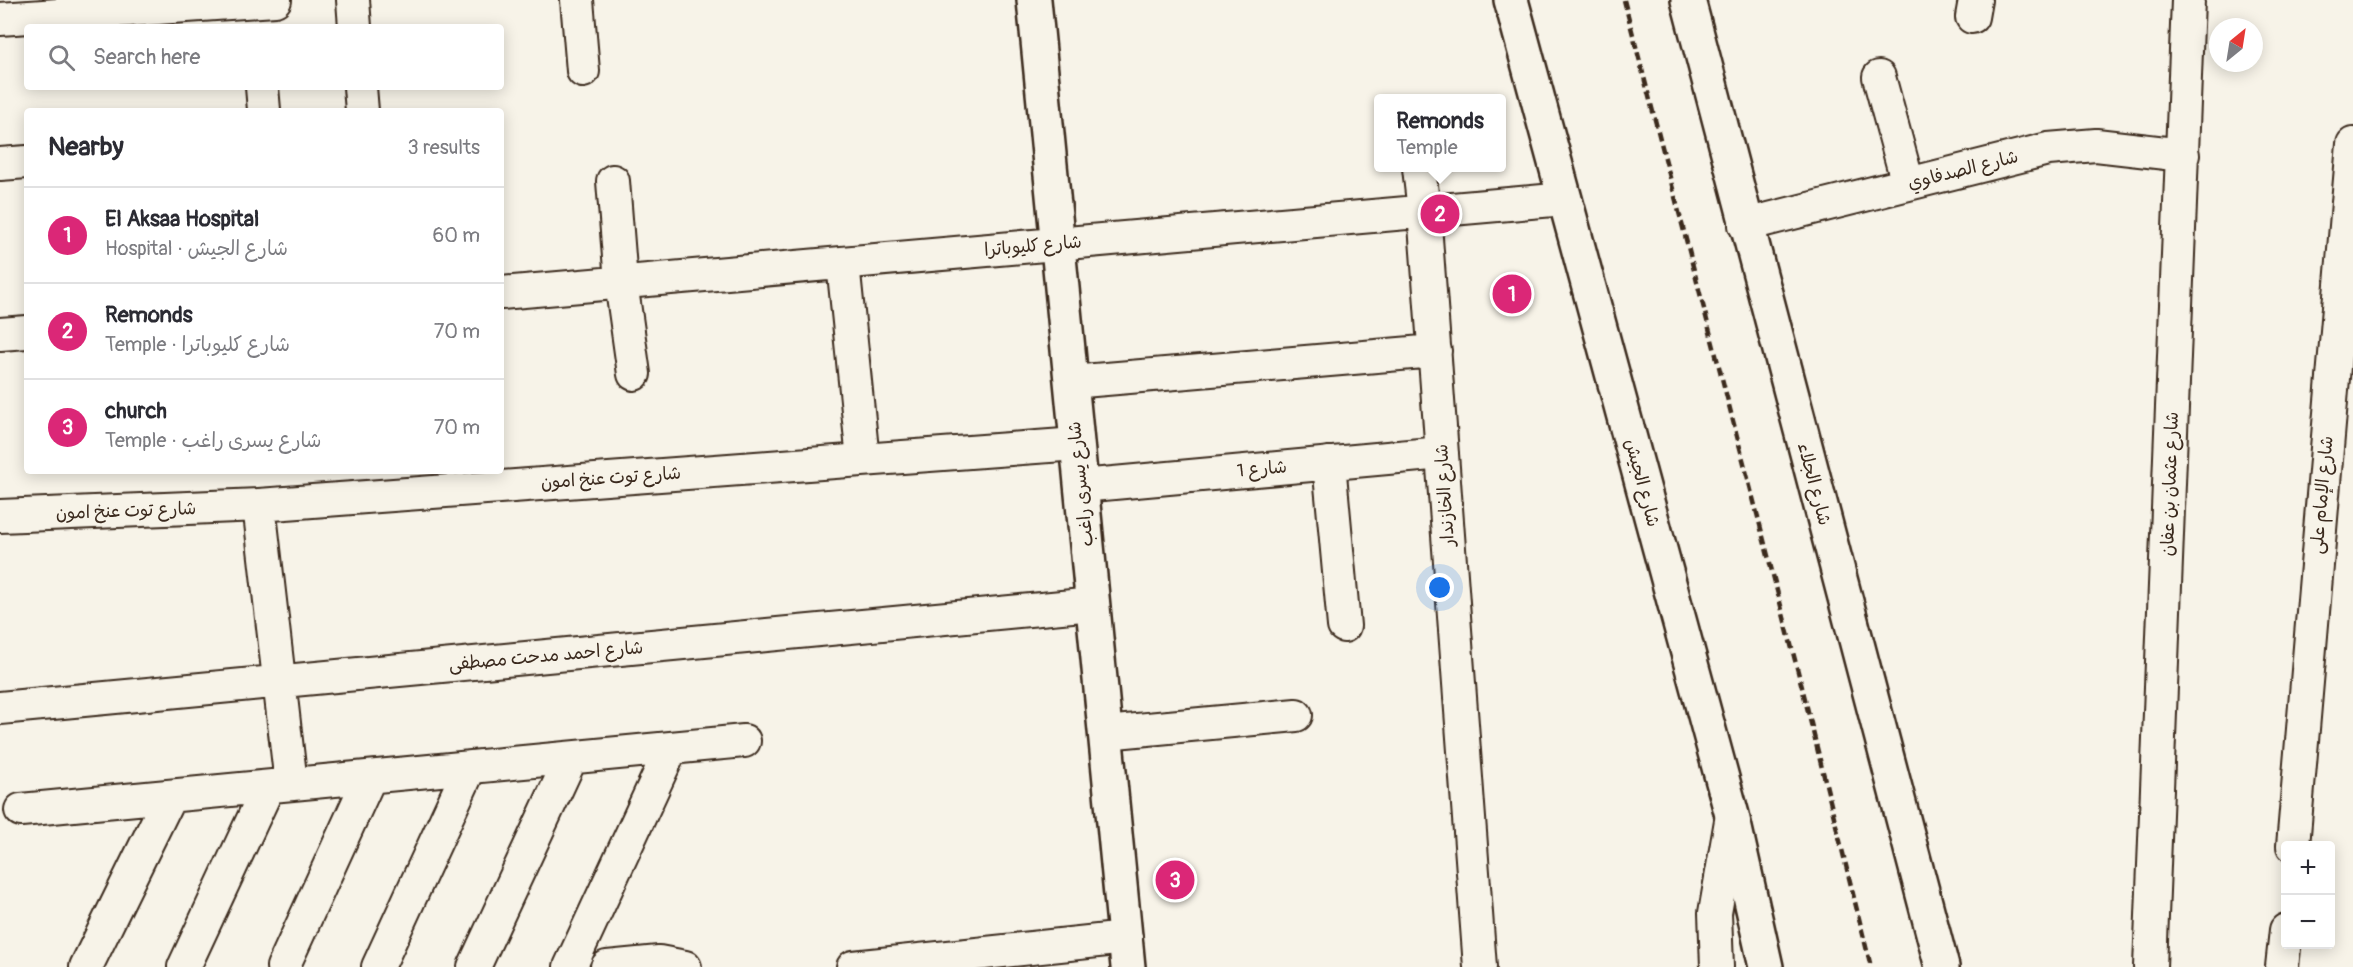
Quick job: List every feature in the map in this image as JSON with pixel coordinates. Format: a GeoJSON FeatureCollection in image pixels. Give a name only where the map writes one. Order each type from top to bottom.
{"type":"FeatureCollection","features":[{"type":"Feature","properties":{"kind":"street"},"geometry":{"type":"LineString","coordinates":[[353,0],[355,24]]}},
{"type":"Feature","properties":{"kind":"street"},"geometry":{"type":"LineString","coordinates":[[577,0],[583,71]]}},
{"type":"Feature","properties":{"kind":"street","name":"شارع يسرى راغب"},"geometry":{"type":"LineString","coordinates":[[1034,0],[1127,953]]}},
{"type":"Feature","properties":{"kind":"street","name":"شارع الجيش"},"geometry":{"type":"LineString","coordinates":[[1511,0],[1732,815],[1766,967]]}},
{"type":"Feature","properties":{"kind":"street","name":"شارع الجلاء"},"geometry":{"type":"LineString","coordinates":[[1688,0],[1745,225],[1942,967]]}},
{"type":"Feature","properties":{"kind":"street","name":"شارع عثمان بن عفان"},"geometry":{"type":"LineString","coordinates":[[2150,967],[2188,0]]}},
{"type":"Feature","properties":{"kind":"street"},"geometry":{"type":"LineString","coordinates":[[0,20],[262,9]]}},
{"type":"Feature","properties":{"kind":"street"},"geometry":{"type":"LineString","coordinates":[[1879,76],[1908,184]]}},
{"type":"Feature","properties":{"kind":"street"},"geometry":{"type":"LineString","coordinates":[[360,90],[362,108]]}},
{"type":"Feature","properties":{"kind":"street","name":"شارع الإمام على"},"geometry":{"type":"LineString","coordinates":[[2293,841],[2353,144]]}},
{"type":"Feature","properties":{"kind":"street","name":"شارع الصدفاوي"},"geometry":{"type":"LineString","coordinates":[[1745,225],[2072,146],[2096,145],[2183,155]]}},
{"type":"Feature","properties":{"kind":"street"},"geometry":{"type":"LineString","coordinates":[[0,164],[24,162]]}},
{"type":"Feature","properties":{"kind":"street","name":"شارع الخازندار"},"geometry":{"type":"LineString","coordinates":[[1419,172],[1435,351],[1480,967]]}},
{"type":"Feature","properties":{"kind":"street"},"geometry":{"type":"LineString","coordinates":[[613,181],[621,282],[634,374]]}},
{"type":"Feature","properties":{"kind":"street","name":"شارع كليوباترا"},"geometry":{"type":"LineString","coordinates":[[504,293],[1565,199]]}},
{"type":"Feature","properties":{"kind":"street"},"geometry":{"type":"LineString","coordinates":[[843,263],[862,460]]}},
{"type":"Feature","properties":{"kind":"street"},"geometry":{"type":"LineString","coordinates":[[0,334],[24,332]]}},
{"type":"Feature","properties":{"kind":"street"},"geometry":{"type":"LineString","coordinates":[[1071,382],[1435,351]]}},
{"type":"Feature","properties":{"kind":"street","name":"شارع توت عنخ امون"},"geometry":{"type":"LineString","coordinates":[[0,516],[259,505],[1077,444]]}},
{"type":"Feature","properties":{"kind":"street","name":"شارع 1"},"geometry":{"type":"LineString","coordinates":[[1081,486],[1442,453]]}},
{"type":"Feature","properties":{"kind":"street"},"geometry":{"type":"LineString","coordinates":[[1329,463],[1344,626]]}},
{"type":"Feature","properties":{"kind":"street"},"geometry":{"type":"LineString","coordinates":[[184,967],[279,785],[279,682],[259,505]]}},
{"type":"Feature","properties":{"kind":"street","name":"شارع احمد مدحت مصطفى"},"geometry":{"type":"LineString","coordinates":[[0,708],[1093,604]]}},
{"type":"Feature","properties":{"kind":"street"},"geometry":{"type":"LineString","coordinates":[[1105,733],[1296,715]]}},
{"type":"Feature","properties":{"kind":"street"},"geometry":{"type":"LineString","coordinates":[[21,810],[744,741]]}},
{"type":"Feature","properties":{"kind":"street"},"geometry":{"type":"LineString","coordinates":[[570,967],[671,749]]}},
{"type":"Feature","properties":{"kind":"street"},"geometry":{"type":"LineString","coordinates":[[474,967],[571,758]]}},
{"type":"Feature","properties":{"kind":"street"},"geometry":{"type":"LineString","coordinates":[[378,967],[470,767]]}},
{"type":"Feature","properties":{"kind":"street"},"geometry":{"type":"LineString","coordinates":[[283,967],[370,777]]}},
{"type":"Feature","properties":{"kind":"street"},"geometry":{"type":"LineString","coordinates":[[86,967],[170,796]]}},
{"type":"Feature","properties":{"kind":"street"},"geometry":{"type":"LineString","coordinates":[[1717,967],[1715,913],[1732,815]]}},
{"type":"Feature","properties":{"kind":"street"},"geometry":{"type":"LineString","coordinates":[[2282,967],[2284,949]]}},
{"type":"Feature","properties":{"kind":"street"},"geometry":{"type":"LineString","coordinates":[[853,967],[1127,953]]}},
{"type":"Feature","properties":{"kind":"street"},"geometry":{"type":"LineString","coordinates":[[607,967],[659,962],[686,967]]}},
{"type":"Feature","properties":{"kind":"railway"},"geometry":{"type":"LineString","coordinates":[[1624,0],[1803,691],[1871,967]]}},
{"type":"Feature","properties":{"kind":"place","name":"Remonds"},"geometry":{"type":"Point","coordinates":[1440,214]}},
{"type":"Feature","properties":{"kind":"place","name":"El Aksaa Hospital"},"geometry":{"type":"Point","coordinates":[1512,294]}},
{"type":"Feature","properties":{"kind":"place","name":"church"},"geometry":{"type":"Point","coordinates":[1175,880]}}]}
